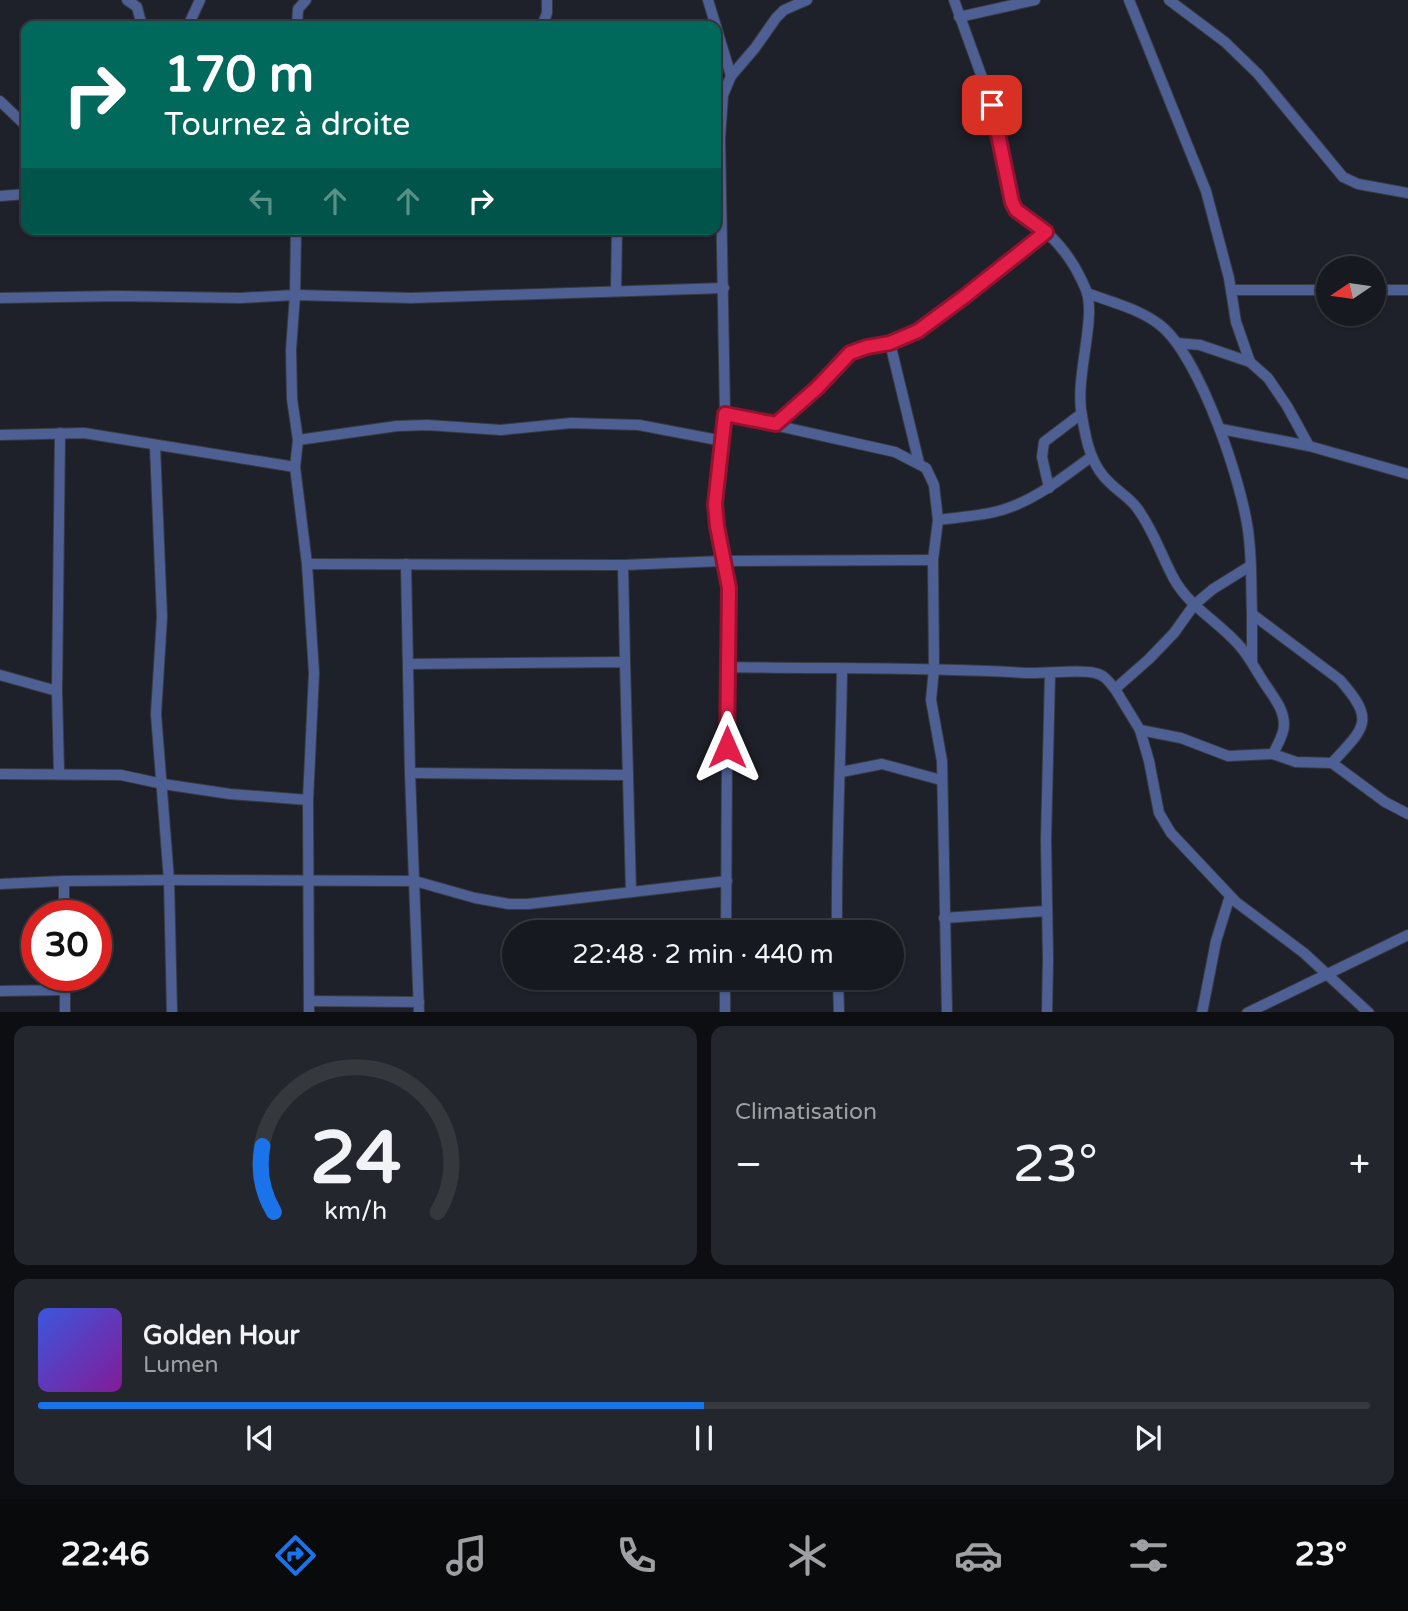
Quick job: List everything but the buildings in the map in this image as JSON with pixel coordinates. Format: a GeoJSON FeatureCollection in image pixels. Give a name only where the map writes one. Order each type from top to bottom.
{"type":"FeatureCollection","features":[{"type":"Feature","properties":{"kind":"street"},"geometry":{"type":"LineString","coordinates":[[127,0],[137,7],[141,21]]}},
{"type":"Feature","properties":{"kind":"street"},"geometry":{"type":"LineString","coordinates":[[190,21],[200,0]]}},
{"type":"Feature","properties":{"kind":"street"},"geometry":{"type":"LineString","coordinates":[[297,21],[298,9],[306,0]]}},
{"type":"Feature","properties":{"kind":"street"},"geometry":{"type":"LineString","coordinates":[[544,21],[547,0]]}},
{"type":"Feature","properties":{"kind":"street"},"geometry":{"type":"LineString","coordinates":[[708,0],[714,21]]}},
{"type":"Feature","properties":{"kind":"street"},"geometry":{"type":"LineString","coordinates":[[721,92],[776,18],[784,10],[807,0]]}},
{"type":"Feature","properties":{"kind":"street"},"geometry":{"type":"LineString","coordinates":[[954,0],[992,105],[1012,202],[1016,210],[1046,232],[1072,260],[1087,293],[1088,316],[1080,379],[1081,414],[1091,457],[1104,477],[1136,507],[1157,540],[1174,579],[1194,605],[1236,641],[1281,709],[1283,734],[1272,754]]}},
{"type":"Feature","properties":{"kind":"street"},"geometry":{"type":"LineString","coordinates":[[959,16],[1035,0]]}},
{"type":"Feature","properties":{"kind":"street"},"geometry":{"type":"LineString","coordinates":[[1129,0],[1206,191],[1231,290],[1236,322],[1250,362]]}},
{"type":"Feature","properties":{"kind":"street"},"geometry":{"type":"LineString","coordinates":[[1169,0],[1225,42],[1258,74],[1343,177],[1358,184],[1408,193]]}},
{"type":"Feature","properties":{"kind":"street"},"geometry":{"type":"LineString","coordinates":[[721,43],[731,76]]}},
{"type":"Feature","properties":{"kind":"street"},"geometry":{"type":"LineString","coordinates":[[0,101],[21,121]]}},
{"type":"Feature","properties":{"kind":"street"},"geometry":{"type":"LineString","coordinates":[[0,196],[21,194]]}},
{"type":"Feature","properties":{"kind":"street"},"geometry":{"type":"LineString","coordinates":[[721,229],[725,414],[715,504],[729,588],[726,920]]}},
{"type":"Feature","properties":{"kind":"street"},"geometry":{"type":"LineString","coordinates":[[776,424],[817,388],[850,353],[890,343],[918,331],[1046,232]]}},
{"type":"Feature","properties":{"kind":"street"},"geometry":{"type":"LineString","coordinates":[[296,235],[292,399],[298,440],[295,467],[307,564],[314,673],[308,800],[309,1007],[419,1007],[410,773],[406,564]]}},
{"type":"Feature","properties":{"kind":"street"},"geometry":{"type":"LineString","coordinates":[[617,235],[617,291]]}},
{"type":"Feature","properties":{"kind":"street"},"geometry":{"type":"LineString","coordinates":[[0,298],[118,296],[240,299],[295,295],[411,298],[724,288]]}},
{"type":"Feature","properties":{"kind":"street"},"geometry":{"type":"LineString","coordinates":[[1231,290],[1316,290]]}},
{"type":"Feature","properties":{"kind":"street"},"geometry":{"type":"LineString","coordinates":[[1386,290],[1408,290]]}},
{"type":"Feature","properties":{"kind":"street"},"geometry":{"type":"LineString","coordinates":[[1087,293],[1151,319],[1167,331],[1193,370],[1221,429],[1249,538],[1251,664]]}},
{"type":"Feature","properties":{"kind":"street"},"geometry":{"type":"LineString","coordinates":[[890,343],[919,463]]}},
{"type":"Feature","properties":{"kind":"street"},"geometry":{"type":"LineString","coordinates":[[1177,343],[1200,345],[1250,362],[1268,378],[1287,405],[1309,446]]}},
{"type":"Feature","properties":{"kind":"street"},"geometry":{"type":"LineString","coordinates":[[725,414],[895,452],[926,468],[934,485],[938,520],[933,560],[934,668],[931,699],[940,745],[947,1012]]}},
{"type":"Feature","properties":{"kind":"street"},"geometry":{"type":"LineString","coordinates":[[1049,488],[1042,457],[1044,442],[1081,414]]}},
{"type":"Feature","properties":{"kind":"street"},"geometry":{"type":"LineString","coordinates":[[298,440],[397,426],[427,425],[501,430],[571,422],[639,425],[723,441]]}},
{"type":"Feature","properties":{"kind":"street"},"geometry":{"type":"LineString","coordinates":[[1221,429],[1309,446],[1408,474]]}},
{"type":"Feature","properties":{"kind":"street"},"geometry":{"type":"LineString","coordinates":[[59,773],[57,691],[60,433]]}},
{"type":"Feature","properties":{"kind":"street"},"geometry":{"type":"LineString","coordinates":[[0,435],[84,433],[295,467]]}},
{"type":"Feature","properties":{"kind":"street"},"geometry":{"type":"LineString","coordinates":[[155,446],[162,617],[156,714],[169,880],[172,1012]]}},
{"type":"Feature","properties":{"kind":"street"},"geometry":{"type":"LineString","coordinates":[[938,520],[1002,510],[1021,503],[1049,488],[1091,457]]}},
{"type":"Feature","properties":{"kind":"street"},"geometry":{"type":"LineString","coordinates":[[307,564],[623,565],[723,561],[933,560]]}},
{"type":"Feature","properties":{"kind":"street"},"geometry":{"type":"LineString","coordinates":[[623,565],[631,892]]}},
{"type":"Feature","properties":{"kind":"street"},"geometry":{"type":"LineString","coordinates":[[1115,689],[1174,633],[1194,605],[1213,589],[1250,566]]}},
{"type":"Feature","properties":{"kind":"street"},"geometry":{"type":"LineString","coordinates":[[1252,614],[1340,680],[1360,704],[1363,719],[1361,731],[1332,762]]}},
{"type":"Feature","properties":{"kind":"street"},"geometry":{"type":"LineString","coordinates":[[408,664],[625,662]]}},
{"type":"Feature","properties":{"kind":"street"},"geometry":{"type":"LineString","coordinates":[[727,667],[934,668],[1050,674],[1099,673],[1115,689],[1140,730],[1159,813],[1164,823],[1230,897],[1329,974],[1368,1012]]}},
{"type":"Feature","properties":{"kind":"street"},"geometry":{"type":"LineString","coordinates":[[837,920],[842,669]]}},
{"type":"Feature","properties":{"kind":"street"},"geometry":{"type":"LineString","coordinates":[[1047,1012],[1046,840],[1050,674]]}},
{"type":"Feature","properties":{"kind":"street"},"geometry":{"type":"LineString","coordinates":[[0,676],[57,691]]}},
{"type":"Feature","properties":{"kind":"street"},"geometry":{"type":"LineString","coordinates":[[1140,730],[1181,738],[1228,756],[1272,754],[1296,762],[1332,762],[1385,802],[1408,814]]}},
{"type":"Feature","properties":{"kind":"street"},"geometry":{"type":"LineString","coordinates":[[841,772],[882,764],[941,780]]}},
{"type":"Feature","properties":{"kind":"street"},"geometry":{"type":"LineString","coordinates":[[410,773],[628,775]]}},
{"type":"Feature","properties":{"kind":"street"},"geometry":{"type":"LineString","coordinates":[[0,774],[121,775],[229,794],[308,800]]}},
{"type":"Feature","properties":{"kind":"street"},"geometry":{"type":"LineString","coordinates":[[0,884],[169,880],[415,881],[474,898],[528,904],[727,881]]}},
{"type":"Feature","properties":{"kind":"street"},"geometry":{"type":"LineString","coordinates":[[64,881],[64,900]]}},
{"type":"Feature","properties":{"kind":"street"},"geometry":{"type":"LineString","coordinates":[[1202,1012],[1216,941],[1230,897]]}},
{"type":"Feature","properties":{"kind":"street"},"geometry":{"type":"LineString","coordinates":[[944,918],[1047,911]]}},
{"type":"Feature","properties":{"kind":"street"},"geometry":{"type":"LineString","coordinates":[[1268,1008],[1408,935]]}},
{"type":"Feature","properties":{"kind":"street"},"geometry":{"type":"LineString","coordinates":[[725,990],[725,1012]]}},
{"type":"Feature","properties":{"kind":"street"},"geometry":{"type":"LineString","coordinates":[[838,990],[839,1012]]}},
{"type":"Feature","properties":{"kind":"street"},"geometry":{"type":"LineString","coordinates":[[0,991],[21,991]]}},
{"type":"Feature","properties":{"kind":"street"},"geometry":{"type":"LineString","coordinates":[[65,991],[65,1012]]}},
{"type":"Feature","properties":{"kind":"route"},"geometry":{"type":"LineString","coordinates":[[727,747],[729,588],[715,504],[725,414],[776,424],[817,388],[850,353],[890,343],[918,331],[1046,232],[1016,210],[1012,202],[992,105]]}}]}
